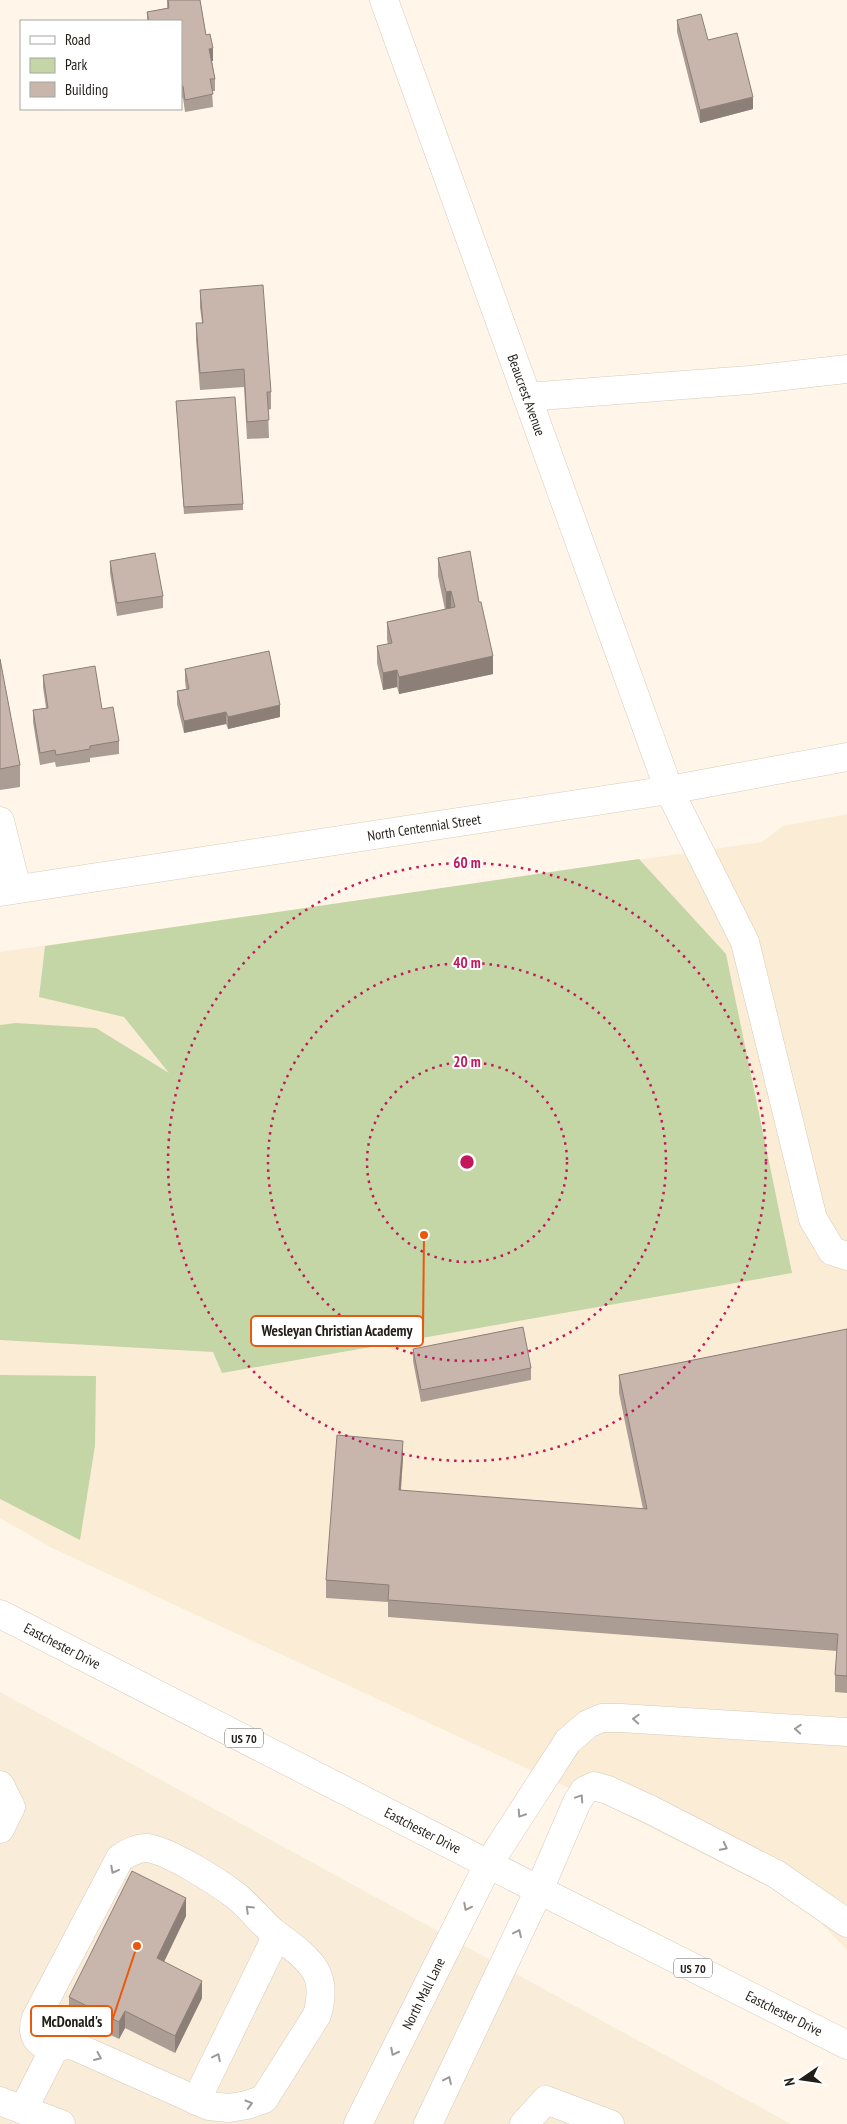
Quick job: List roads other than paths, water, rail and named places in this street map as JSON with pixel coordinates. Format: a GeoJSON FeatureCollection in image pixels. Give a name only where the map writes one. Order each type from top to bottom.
{"type":"FeatureCollection","features":[{"type":"Feature","properties":{"kind":"main road","name":"Beaucrest Avenue"},"geometry":{"type":"LineString","coordinates":[[384,0],[669,790],[745,942],[813,1220],[832,1251],[847,1256]]}},
{"type":"Feature","properties":{"kind":"main road"},"geometry":{"type":"LineString","coordinates":[[527,397],[749,380],[847,369]]}},
{"type":"Feature","properties":{"kind":"main road","name":"North Centennial Street"},"geometry":{"type":"LineString","coordinates":[[8,891],[669,790],[847,757]]}},
{"type":"Feature","properties":{"kind":"main road"},"geometry":{"type":"LineString","coordinates":[[0,821],[8,891]]}},
{"type":"Feature","properties":{"kind":"main road","name":"Eastchester Drive"},"geometry":{"type":"LineString","coordinates":[[0,1614],[539,1890],[847,2045]]}},
{"type":"Feature","properties":{"kind":"main road","name":"North Mall Lane"},"geometry":{"type":"LineString","coordinates":[[358,2124],[489,1863],[568,1742],[588,1724],[602,1718],[847,1732]]}},
{"type":"Feature","properties":{"kind":"main road"},"geometry":{"type":"LineString","coordinates":[[0,1784],[11,1807],[0,1828]]}},
{"type":"Feature","properties":{"kind":"main road"},"geometry":{"type":"LineString","coordinates":[[428,2124],[539,1890],[577,1802],[584,1791],[594,1786],[608,1790],[651,1810],[776,1874],[847,1923]]}},
{"type":"Feature","properties":{"kind":"main road"},"geometry":{"type":"LineString","coordinates":[[146,1848],[156,1850],[193,1868],[235,1895],[277,1935],[299,1952],[316,1972],[322,2001],[317,2015],[264,2099],[247,2106],[230,2108],[209,2106],[72,2045],[60,2046],[43,2042],[32,2029],[120,1858],[132,1851],[146,1848]]}},
{"type":"Feature","properties":{"kind":"main road"},"geometry":{"type":"LineString","coordinates":[[196,2101],[277,1935]]}},
{"type":"Feature","properties":{"kind":"main road"},"geometry":{"type":"LineString","coordinates":[[43,2042],[12,2106],[61,2124]]}},
{"type":"Feature","properties":{"kind":"main road"},"geometry":{"type":"LineString","coordinates":[[524,2124],[546,2100],[610,2124]]}},
{"type":"Feature","properties":{"kind":"place","name":"Wesleyan Christian Academy"},"geometry":{"type":"Point","coordinates":[424,1235]}},
{"type":"Feature","properties":{"kind":"place","name":"McDonald's"},"geometry":{"type":"Point","coordinates":[137,1946]}}]}
